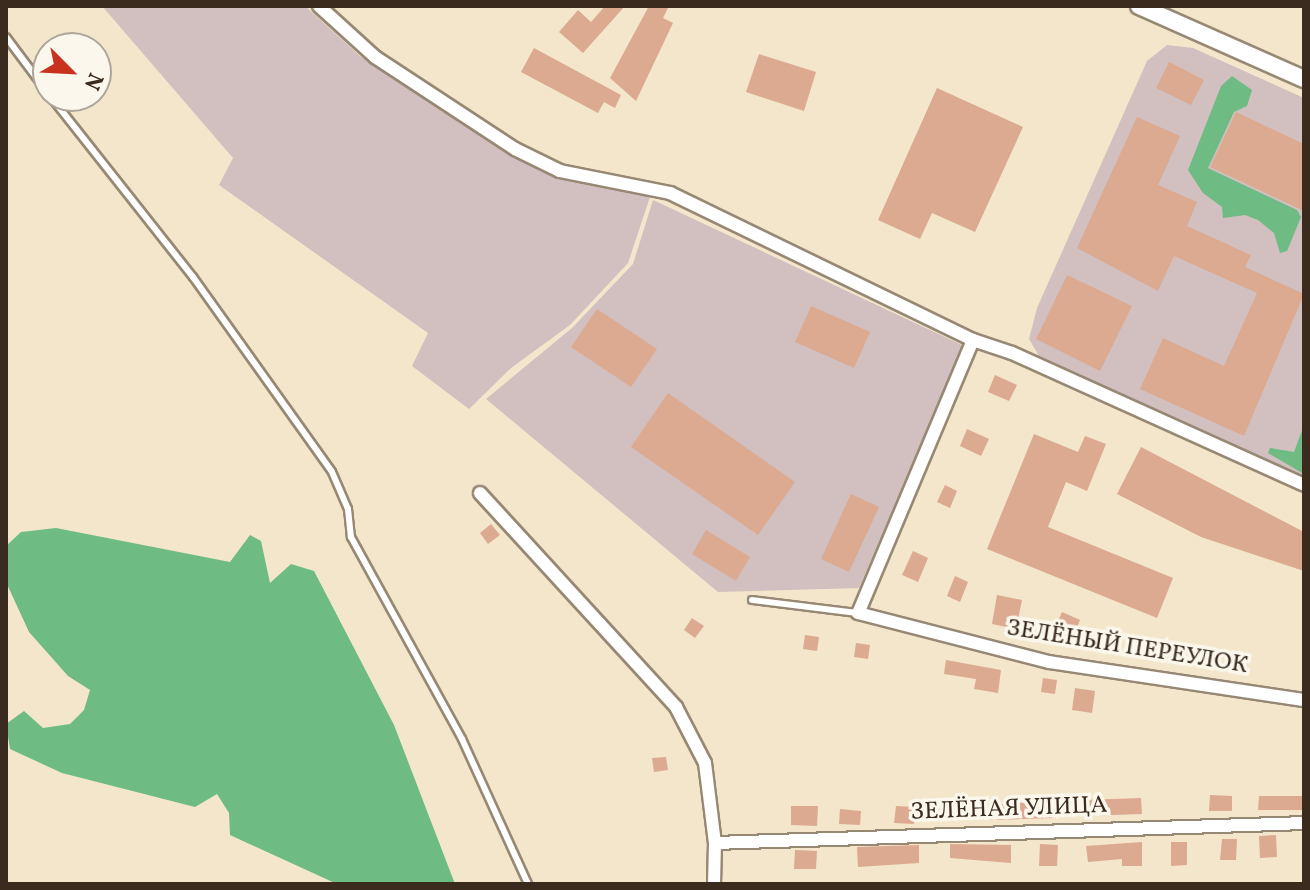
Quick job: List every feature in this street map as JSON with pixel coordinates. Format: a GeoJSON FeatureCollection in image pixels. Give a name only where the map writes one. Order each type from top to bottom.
{"type":"FeatureCollection","features":[{"type":"Feature","properties":{"kind":"street"},"geometry":{"type":"LineString","coordinates":[[319,6],[375,57],[515,149],[560,171],[670,193],[973,340],[1012,353],[1304,485]]}},
{"type":"Feature","properties":{"kind":"street"},"geometry":{"type":"LineString","coordinates":[[1139,6],[1304,79]]}},
{"type":"Feature","properties":{"kind":"street"},"geometry":{"type":"LineString","coordinates":[[858,613],[973,340]]}},
{"type":"Feature","properties":{"kind":"street"},"geometry":{"type":"LineString","coordinates":[[480,493],[676,707],[705,763],[715,843],[714,884]]}},
{"type":"Feature","properties":{"kind":"street","name":"ЗЕЛЁНЫЙ ПЕРЕУЛОК"},"geometry":{"type":"LineString","coordinates":[[858,613],[1049,662],[1304,700]]}},
{"type":"Feature","properties":{"kind":"street","name":"ЗЕЛЁНАЯ УЛИЦА"},"geometry":{"type":"LineString","coordinates":[[715,843],[1304,823]]}},
{"type":"Feature","properties":{"kind":"lane"},"geometry":{"type":"LineString","coordinates":[[6,37],[32,72]]}},
{"type":"Feature","properties":{"kind":"lane"},"geometry":{"type":"LineString","coordinates":[[62,112],[193,277],[332,472],[348,509],[351,537],[462,739],[528,884]]}},
{"type":"Feature","properties":{"kind":"lane"},"geometry":{"type":"LineString","coordinates":[[752,600],[858,613]]}},
{"type":"Feature","properties":{"kind":"shaded area"},"geometry":{"type":"Polygon","coordinates":[[[102,6],[305,6],[360,56],[543,171],[650,197],[628,263],[570,325],[511,368],[469,409],[412,366],[428,333],[219,185],[233,158],[102,6]]]}},
{"type":"Feature","properties":{"kind":"shaded area"},"geometry":{"type":"Polygon","coordinates":[[[1167,45],[1193,48],[1304,98],[1304,479],[1039,356],[1029,339],[1037,308],[1147,61],[1167,45]]]}},
{"type":"Feature","properties":{"kind":"shaded area"},"geometry":{"type":"Polygon","coordinates":[[[653,200],[964,346],[859,588],[718,592],[486,399],[572,328],[633,264],[653,200]]]}},
{"type":"Feature","properties":{"kind":"green space"},"geometry":{"type":"Polygon","coordinates":[[[1232,76],[1252,90],[1247,106],[1234,112],[1208,168],[1297,210],[1301,217],[1287,251],[1280,253],[1274,233],[1258,220],[1245,215],[1223,218],[1222,207],[1203,193],[1188,170],[1221,86],[1232,76]]]}},
{"type":"Feature","properties":{"kind":"green space"},"geometry":{"type":"Polygon","coordinates":[[[1304,425],[1304,474],[1268,453],[1270,448],[1294,452],[1304,425]]]}},
{"type":"Feature","properties":{"kind":"green space"},"geometry":{"type":"Polygon","coordinates":[[[56,528],[230,562],[250,535],[261,541],[270,583],[291,564],[314,571],[394,725],[455,884],[337,884],[230,835],[229,813],[217,794],[195,807],[62,773],[10,749],[6,724],[24,711],[43,728],[70,724],[84,710],[90,690],[68,676],[29,632],[6,582],[6,546],[21,532],[56,528]]]}},
{"type":"Feature","properties":{"kind":"building"},"geometry":{"type":"Polygon","coordinates":[[[605,6],[625,6],[583,53],[559,32],[578,10],[591,22],[605,6]]]}},
{"type":"Feature","properties":{"kind":"building"},"geometry":{"type":"Polygon","coordinates":[[[649,6],[669,6],[663,18],[673,23],[636,101],[610,78],[649,6]]]}},
{"type":"Feature","properties":{"kind":"building"},"geometry":{"type":"Polygon","coordinates":[[[534,48],[621,95],[615,108],[604,102],[598,113],[521,72],[534,48]]]}},
{"type":"Feature","properties":{"kind":"building"},"geometry":{"type":"Polygon","coordinates":[[[759,54],[816,72],[804,111],[746,92],[759,54]]]}},
{"type":"Feature","properties":{"kind":"building"},"geometry":{"type":"Polygon","coordinates":[[[1169,62],[1204,80],[1191,105],[1156,88],[1169,62]]]}},
{"type":"Feature","properties":{"kind":"building"},"geometry":{"type":"Polygon","coordinates":[[[937,88],[1023,127],[975,232],[932,213],[920,239],[878,220],[937,88]]]}},
{"type":"Feature","properties":{"kind":"building"},"geometry":{"type":"Polygon","coordinates":[[[1236,112],[1304,144],[1304,211],[1210,167],[1236,112]]]}},
{"type":"Feature","properties":{"kind":"building"},"geometry":{"type":"Polygon","coordinates":[[[1137,117],[1180,136],[1158,185],[1197,202],[1187,226],[1251,255],[1245,267],[1304,294],[1244,436],[1140,389],[1163,338],[1224,366],[1257,293],[1174,256],[1158,291],[1077,248],[1137,117]]]}},
{"type":"Feature","properties":{"kind":"building"},"geometry":{"type":"Polygon","coordinates":[[[1067,275],[1132,306],[1100,371],[1036,339],[1067,275]]]}},
{"type":"Feature","properties":{"kind":"building"},"geometry":{"type":"Polygon","coordinates":[[[811,306],[870,332],[854,368],[795,342],[811,306]]]}},
{"type":"Feature","properties":{"kind":"building"},"geometry":{"type":"Polygon","coordinates":[[[597,309],[657,349],[631,387],[571,347],[597,309]]]}},
{"type":"Feature","properties":{"kind":"building"},"geometry":{"type":"Polygon","coordinates":[[[995,375],[1017,385],[1009,401],[988,392],[995,375]]]}},
{"type":"Feature","properties":{"kind":"building"},"geometry":{"type":"Polygon","coordinates":[[[668,393],[795,482],[758,535],[631,447],[668,393]]]}},
{"type":"Feature","properties":{"kind":"building"},"geometry":{"type":"Polygon","coordinates":[[[967,429],[989,439],[981,456],[960,446],[967,429]]]}},
{"type":"Feature","properties":{"kind":"building"},"geometry":{"type":"Polygon","coordinates":[[[1034,434],[1078,452],[1085,436],[1106,444],[1087,491],[1066,482],[1048,527],[1173,578],[1157,618],[987,549],[1034,434]]]}},
{"type":"Feature","properties":{"kind":"building"},"geometry":{"type":"Polygon","coordinates":[[[1141,447],[1304,532],[1304,571],[1201,537],[1117,494],[1141,447]]]}},
{"type":"Feature","properties":{"kind":"building"},"geometry":{"type":"Polygon","coordinates":[[[945,485],[957,491],[950,508],[937,502],[945,485]]]}},
{"type":"Feature","properties":{"kind":"building"},"geometry":{"type":"Polygon","coordinates":[[[851,494],[879,507],[849,572],[821,559],[851,494]]]}},
{"type":"Feature","properties":{"kind":"building"},"geometry":{"type":"Polygon","coordinates":[[[491,524],[500,535],[488,544],[480,533],[491,524]]]}},
{"type":"Feature","properties":{"kind":"building"},"geometry":{"type":"Polygon","coordinates":[[[706,530],[750,557],[736,581],[692,554],[706,530]]]}},
{"type":"Feature","properties":{"kind":"building"},"geometry":{"type":"Polygon","coordinates":[[[913,551],[928,558],[918,582],[902,575],[913,551]]]}},
{"type":"Feature","properties":{"kind":"building"},"geometry":{"type":"Polygon","coordinates":[[[955,576],[968,582],[960,602],[947,596],[955,576]]]}},
{"type":"Feature","properties":{"kind":"building"},"geometry":{"type":"Polygon","coordinates":[[[997,595],[1022,600],[1016,629],[992,624],[997,595]]]}},
{"type":"Feature","properties":{"kind":"building"},"geometry":{"type":"Polygon","coordinates":[[[1062,612],[1080,620],[1072,639],[1054,631],[1062,612]]]}},
{"type":"Feature","properties":{"kind":"building"},"geometry":{"type":"Polygon","coordinates":[[[692,618],[704,626],[695,638],[684,630],[692,618]]]}},
{"type":"Feature","properties":{"kind":"building"},"geometry":{"type":"Polygon","coordinates":[[[805,635],[819,637],[817,651],[803,649],[805,635]]]}},
{"type":"Feature","properties":{"kind":"building"},"geometry":{"type":"Polygon","coordinates":[[[856,643],[870,645],[868,659],[854,657],[856,643]]]}},
{"type":"Feature","properties":{"kind":"building"},"geometry":{"type":"Polygon","coordinates":[[[946,660],[1001,670],[998,693],[974,689],[976,679],[944,674],[946,660]]]}},
{"type":"Feature","properties":{"kind":"building"},"geometry":{"type":"Polygon","coordinates":[[[1043,678],[1057,680],[1055,694],[1041,692],[1043,678]]]}},
{"type":"Feature","properties":{"kind":"building"},"geometry":{"type":"Polygon","coordinates":[[[1075,688],[1095,691],[1092,713],[1072,710],[1075,688]]]}},
{"type":"Feature","properties":{"kind":"building"},"geometry":{"type":"Polygon","coordinates":[[[666,757],[668,770],[654,772],[652,758],[666,757]]]}},
{"type":"Feature","properties":{"kind":"building"},"geometry":{"type":"Polygon","coordinates":[[[1210,795],[1232,796],[1232,811],[1209,811],[1210,795]]]}},
{"type":"Feature","properties":{"kind":"building"},"geometry":{"type":"Polygon","coordinates":[[[1259,796],[1304,796],[1304,810],[1258,810],[1259,796]]]}},
{"type":"Feature","properties":{"kind":"building"},"geometry":{"type":"Polygon","coordinates":[[[1141,798],[1142,814],[1083,816],[1083,800],[1141,798]]]}},
{"type":"Feature","properties":{"kind":"building"},"geometry":{"type":"Polygon","coordinates":[[[1053,800],[1054,818],[990,820],[990,805],[1053,800]]]}},
{"type":"Feature","properties":{"kind":"building"},"geometry":{"type":"Polygon","coordinates":[[[943,805],[962,806],[961,820],[942,818],[943,805]]]}},
{"type":"Feature","properties":{"kind":"building"},"geometry":{"type":"Polygon","coordinates":[[[791,806],[818,806],[817,826],[791,825],[791,806]]]}},
{"type":"Feature","properties":{"kind":"building"},"geometry":{"type":"Polygon","coordinates":[[[896,806],[915,807],[914,824],[894,823],[896,806]]]}},
{"type":"Feature","properties":{"kind":"building"},"geometry":{"type":"Polygon","coordinates":[[[840,809],[861,811],[860,825],[839,824],[840,809]]]}},
{"type":"Feature","properties":{"kind":"building"},"geometry":{"type":"Polygon","coordinates":[[[1276,835],[1277,857],[1260,858],[1259,836],[1276,835]]]}},
{"type":"Feature","properties":{"kind":"building"},"geometry":{"type":"Polygon","coordinates":[[[1222,839],[1237,839],[1236,860],[1220,860],[1222,839]]]}},
{"type":"Feature","properties":{"kind":"building"},"geometry":{"type":"Polygon","coordinates":[[[1142,842],[1142,866],[1122,866],[1122,859],[1088,862],[1086,846],[1142,842]]]}},
{"type":"Feature","properties":{"kind":"building"},"geometry":{"type":"Polygon","coordinates":[[[1171,842],[1187,842],[1187,865],[1171,866],[1171,842]]]}},
{"type":"Feature","properties":{"kind":"building"},"geometry":{"type":"Polygon","coordinates":[[[950,844],[1011,845],[1011,863],[950,858],[950,844]]]}},
{"type":"Feature","properties":{"kind":"building"},"geometry":{"type":"Polygon","coordinates":[[[1040,844],[1058,845],[1057,866],[1039,866],[1040,844]]]}},
{"type":"Feature","properties":{"kind":"building"},"geometry":{"type":"Polygon","coordinates":[[[919,845],[919,863],[858,867],[857,847],[919,845]]]}},
{"type":"Feature","properties":{"kind":"building"},"geometry":{"type":"Polygon","coordinates":[[[795,850],[817,851],[816,869],[794,869],[795,850]]]}}]}
